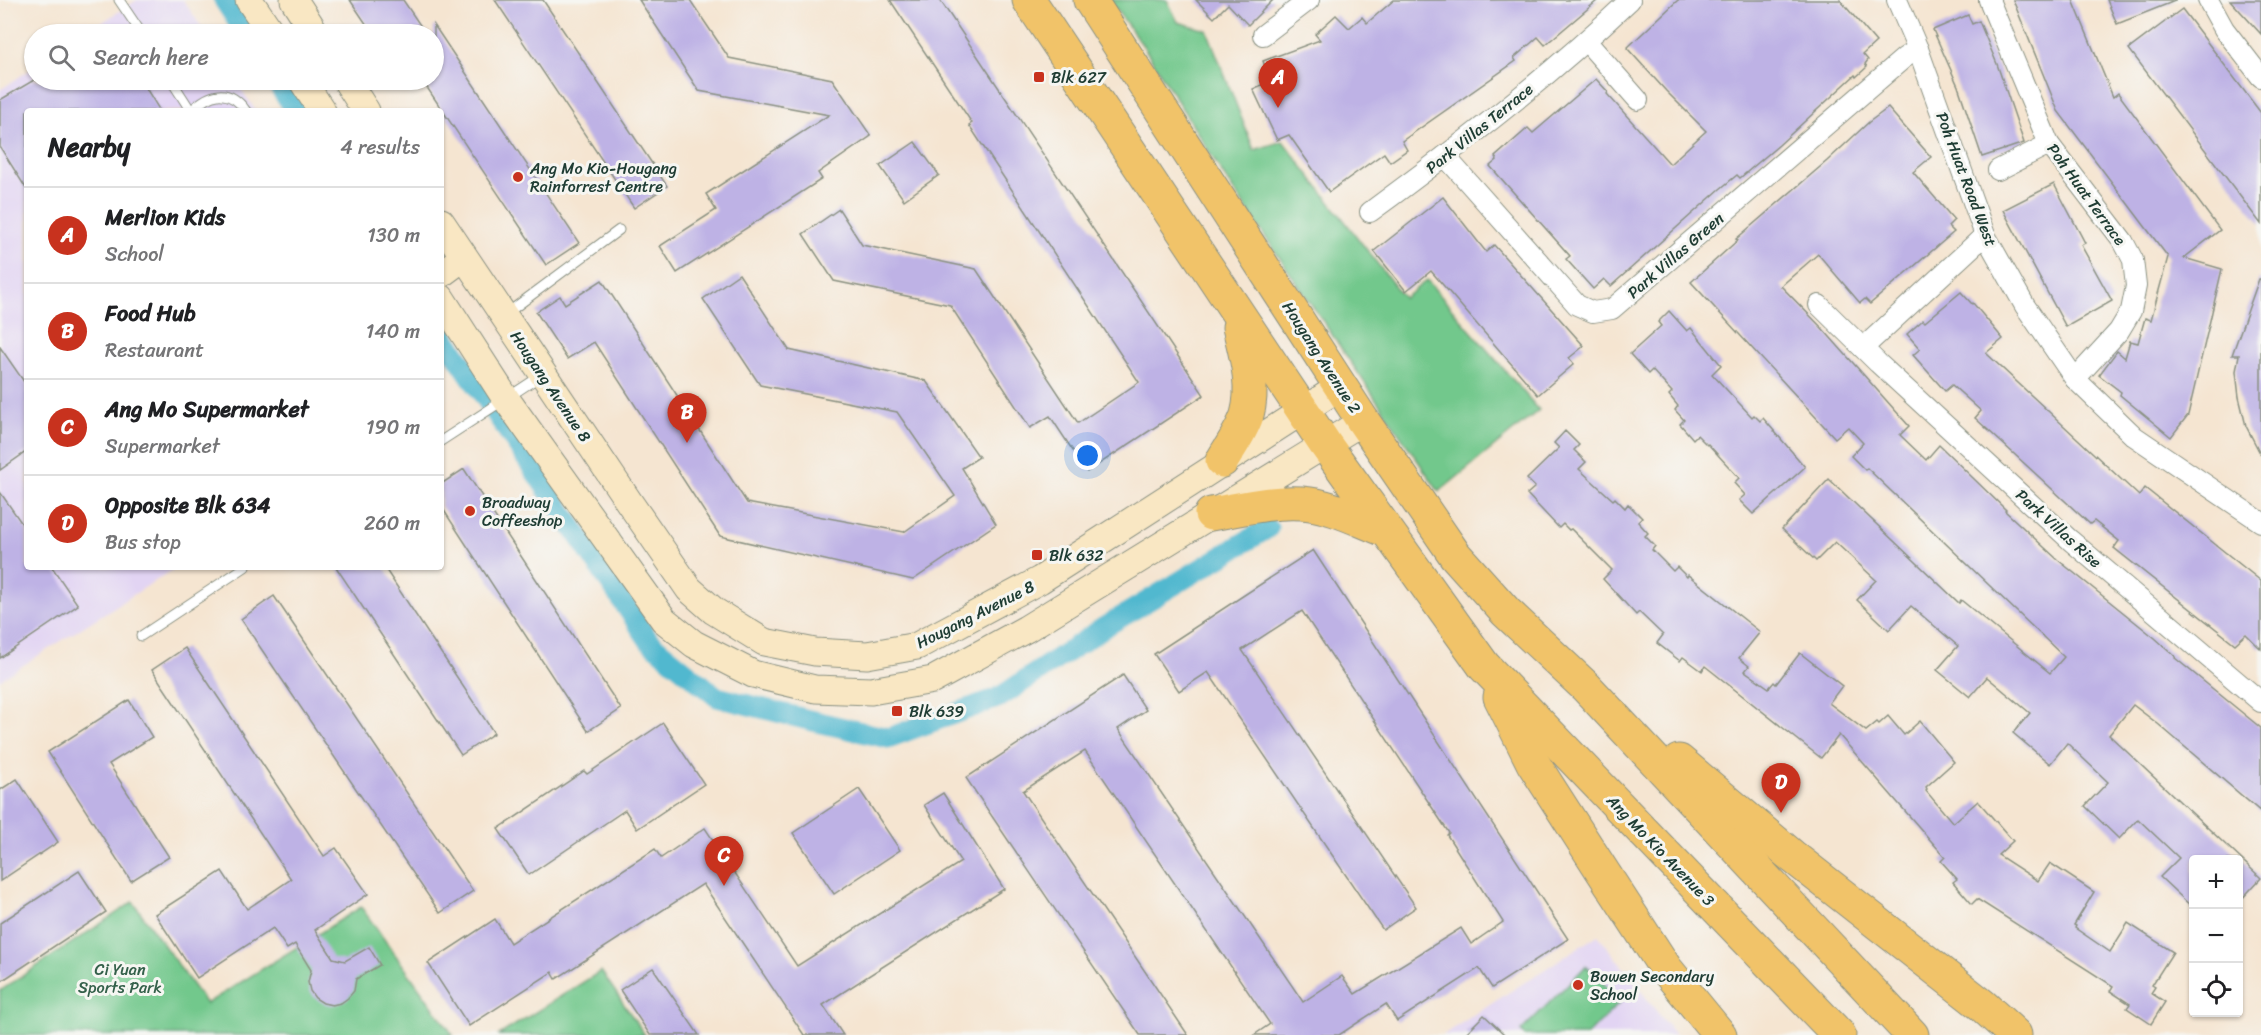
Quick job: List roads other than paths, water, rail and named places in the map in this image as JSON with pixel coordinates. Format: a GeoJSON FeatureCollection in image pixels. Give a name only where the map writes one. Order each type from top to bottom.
{"type":"FeatureCollection","features":[{"type":"Feature","properties":{"kind":"highway"},"geometry":{"type":"LineString","coordinates":[[1029,0],[1325,444],[1484,666],[1533,763],[1666,969],[1720,1035]]}},
{"type":"Feature","properties":{"kind":"highway","name":"Hougang Avenue 2"},"geometry":{"type":"LineString","coordinates":[[1090,0],[1363,421],[1455,555],[1506,612],[1586,687]]}},
{"type":"Feature","properties":{"kind":"highway"},"geometry":{"type":"LineString","coordinates":[[1222,461],[1246,417],[1251,391],[1248,364],[1235,309]]}},
{"type":"Feature","properties":{"kind":"highway"},"geometry":{"type":"LineString","coordinates":[[1211,513],[1272,503],[1304,503],[1332,509],[1385,530]]}},
{"type":"Feature","properties":{"kind":"highway","name":"Ang Mo Kio Avenue 3"},"geometry":{"type":"LineString","coordinates":[[1484,666],[1839,1035]]}},
{"type":"Feature","properties":{"kind":"highway"},"geometry":{"type":"LineString","coordinates":[[1586,687],[1912,1035]]}},
{"type":"Feature","properties":{"kind":"highway"},"geometry":{"type":"LineString","coordinates":[[1586,687],[1792,856],[1982,1005],[2015,1035]]}},
{"type":"Feature","properties":{"kind":"main road"},"geometry":{"type":"LineString","coordinates":[[249,0],[266,24]]}},
{"type":"Feature","properties":{"kind":"main road"},"geometry":{"type":"LineString","coordinates":[[294,0],[304,24]]}},
{"type":"Feature","properties":{"kind":"main road"},"geometry":{"type":"LineString","coordinates":[[308,90],[320,108]]}},
{"type":"Feature","properties":{"kind":"main road"},"geometry":{"type":"LineString","coordinates":[[352,90],[364,108]]}},
{"type":"Feature","properties":{"kind":"main road","name":"Hougang Avenue 8"},"geometry":{"type":"LineString","coordinates":[[444,226],[689,589],[714,612],[764,642],[815,652],[867,655],[916,646],[1040,580],[1341,386]]}},
{"type":"Feature","properties":{"kind":"main road"},"geometry":{"type":"LineString","coordinates":[[444,272],[464,256]]}},
{"type":"Feature","properties":{"kind":"main road","name":"Hougang Avenue 8"},"geometry":{"type":"LineString","coordinates":[[444,303],[500,403],[664,620],[694,644],[753,674],[815,689],[871,691],[933,680],[1026,629],[1363,421]]}},
{"type":"Feature","properties":{"kind":"street"},"geometry":{"type":"LineString","coordinates":[[1263,35],[1309,0]]}},
{"type":"Feature","properties":{"kind":"street","name":"Park Villas Terrace"},"geometry":{"type":"LineString","coordinates":[[1370,212],[1445,156],[1587,42],[1630,0]]}},
{"type":"Feature","properties":{"kind":"street","name":"Poh Huat Road West"},"geometry":{"type":"LineString","coordinates":[[1898,0],[1986,235],[2025,306],[2075,379],[2134,436],[2261,522]]}},
{"type":"Feature","properties":{"kind":"street","name":"Poh Huat Terrace"},"geometry":{"type":"LineString","coordinates":[[1989,0],[2049,144],[2123,241],[2133,260],[2136,286],[2131,310],[2119,331],[2075,379]]}},
{"type":"Feature","properties":{"kind":"street"},"geometry":{"type":"LineString","coordinates":[[2208,0],[2224,29],[2261,77]]}},
{"type":"Feature","properties":{"kind":"street"},"geometry":{"type":"LineString","coordinates":[[1587,42],[1638,100]]}},
{"type":"Feature","properties":{"kind":"street","name":"Park Villas Green"},"geometry":{"type":"LineString","coordinates":[[1445,156],[1577,305],[1593,312],[1612,309],[1881,78],[1918,49]]}},
{"type":"Feature","properties":{"kind":"street"},"geometry":{"type":"LineString","coordinates":[[1998,170],[2049,144]]}},
{"type":"Feature","properties":{"kind":"street"},"geometry":{"type":"LineString","coordinates":[[1863,348],[1986,235]]}},
{"type":"Feature","properties":{"kind":"street","name":"Park Villas Rise"},"geometry":{"type":"LineString","coordinates":[[1819,305],[2070,540],[2261,702]]}},
{"type":"Feature","properties":{"kind":"lane"},"geometry":{"type":"LineString","coordinates":[[119,0],[135,24]]}},
{"type":"Feature","properties":{"kind":"lane"},"geometry":{"type":"LineString","coordinates":[[177,90],[189,108]]}},
{"type":"Feature","properties":{"kind":"lane"},"geometry":{"type":"LineString","coordinates":[[194,108],[204,98],[221,94],[238,100],[244,108]]}},
{"type":"Feature","properties":{"kind":"lane"},"geometry":{"type":"LineString","coordinates":[[504,316],[619,230]]}},
{"type":"Feature","properties":{"kind":"lane"},"geometry":{"type":"LineString","coordinates":[[444,439],[543,375]]}},
{"type":"Feature","properties":{"kind":"lane"},"geometry":{"type":"LineString","coordinates":[[141,636],[240,570]]}},
{"type":"Feature","properties":{"kind":"waterway"},"geometry":{"type":"LineString","coordinates":[[224,0],[240,24]]}},
{"type":"Feature","properties":{"kind":"waterway"},"geometry":{"type":"LineString","coordinates":[[282,90],[294,108]]}},
{"type":"Feature","properties":{"kind":"waterway"},"geometry":{"type":"LineString","coordinates":[[444,336],[650,642],[717,697],[809,720],[888,738],[1000,697],[1103,628],[1268,528]]}},
{"type":"Feature","properties":{"kind":"place","name":"Blk 627"},"geometry":{"type":"Point","coordinates":[1039,77]}},
{"type":"Feature","properties":{"kind":"place","name":"Merlion Kids"},"geometry":{"type":"Point","coordinates":[1278,108]}},
{"type":"Feature","properties":{"kind":"place","name":"Ang Mo Kio-Hougang Rainforrest Centre"},"geometry":{"type":"Point","coordinates":[518,177]}},
{"type":"Feature","properties":{"kind":"place","name":"Food Hub"},"geometry":{"type":"Point","coordinates":[687,443]}},
{"type":"Feature","properties":{"kind":"place","name":"Broadway Coffeeshop"},"geometry":{"type":"Point","coordinates":[470,511]}},
{"type":"Feature","properties":{"kind":"place","name":"Blk 632"},"geometry":{"type":"Point","coordinates":[1037,555]}},
{"type":"Feature","properties":{"kind":"place","name":"Blk 639"},"geometry":{"type":"Point","coordinates":[897,711]}},
{"type":"Feature","properties":{"kind":"place","name":"Opposite Blk 634"},"geometry":{"type":"Point","coordinates":[1781,813]}},
{"type":"Feature","properties":{"kind":"place","name":"Ang Mo Supermarket"},"geometry":{"type":"Point","coordinates":[724,886]}},
{"type":"Feature","properties":{"kind":"place","name":"Bowen Secondary School"},"geometry":{"type":"Point","coordinates":[1578,985]}},
{"type":"Feature","properties":{"kind":"park label","name":"Ci Yuan Sports Park"},"geometry":{"type":"Point","coordinates":[120,978]}}]}
